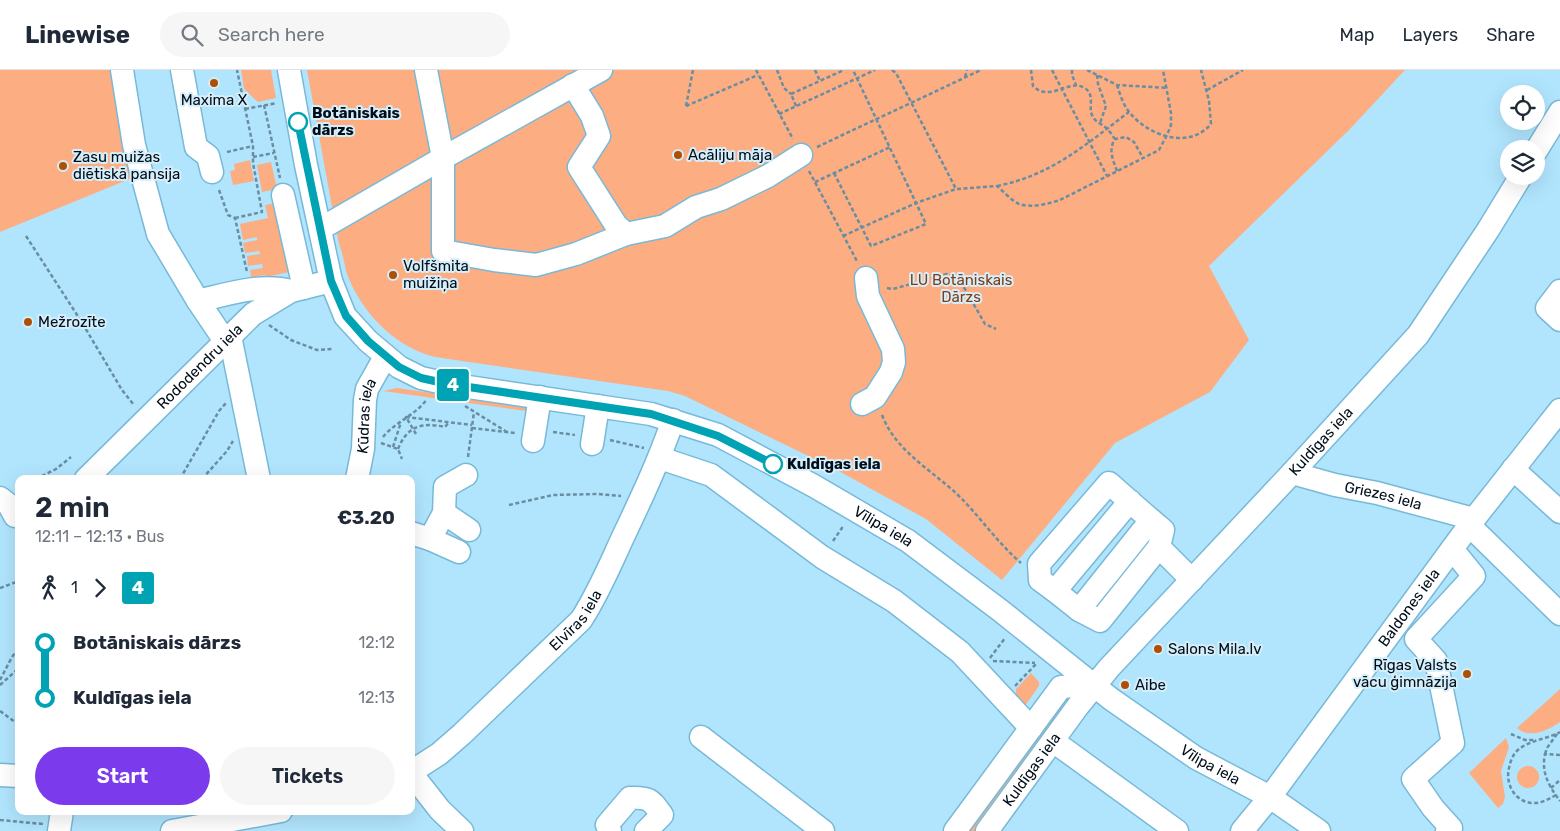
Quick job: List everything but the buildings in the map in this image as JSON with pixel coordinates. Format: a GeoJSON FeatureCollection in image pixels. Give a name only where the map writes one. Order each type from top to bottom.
{"type":"FeatureCollection","features":[{"type":"Feature","properties":{"kind":"street"},"geometry":{"type":"LineString","coordinates":[[122,70],[134,145],[158,234],[198,301],[228,338],[258,475]]}},
{"type":"Feature","properties":{"kind":"street"},"geometry":{"type":"LineString","coordinates":[[182,70],[196,147],[210,164]]}},
{"type":"Feature","properties":{"kind":"street","name":"Vīlipa iela"},"geometry":{"type":"LineString","coordinates":[[289,70],[331,281],[346,316],[385,358],[421,378],[448,384],[651,414],[718,436],[814,486],[908,541],[960,579],[1095,685],[1196,758],[1270,797],[1319,831]]}},
{"type":"Feature","properties":{"kind":"street"},"geometry":{"type":"LineString","coordinates":[[426,70],[442,158],[443,251],[536,265],[576,254],[626,234],[666,226],[696,207],[721,199],[768,176],[801,155]]}},
{"type":"Feature","properties":{"kind":"street"},"geometry":{"type":"LineString","coordinates":[[320,229],[442,158],[601,70]]}},
{"type":"Feature","properties":{"kind":"street"},"geometry":{"type":"LineString","coordinates":[[573,86],[592,116],[598,136],[579,167],[616,224],[626,234]]}},
{"type":"Feature","properties":{"kind":"street"},"geometry":{"type":"LineString","coordinates":[[1543,140],[1560,112]]}},
{"type":"Feature","properties":{"kind":"street","name":"Kuldīgas iela"},"geometry":{"type":"LineString","coordinates":[[994,829],[1053,741],[1109,668],[1292,473],[1418,335],[1516,185]]}},
{"type":"Feature","properties":{"kind":"street"},"geometry":{"type":"LineString","coordinates":[[198,301],[266,287],[298,290],[284,195]]}},
{"type":"Feature","properties":{"kind":"street"},"geometry":{"type":"LineString","coordinates":[[866,278],[868,296],[893,349],[894,362],[891,372],[868,401]]}},
{"type":"Feature","properties":{"kind":"street","name":"Rododendru iela"},"geometry":{"type":"LineString","coordinates":[[90,475],[253,314],[298,290],[331,281]]}},
{"type":"Feature","properties":{"kind":"street"},"geometry":{"type":"LineString","coordinates":[[1560,291],[1547,308],[1560,320]]}},
{"type":"Feature","properties":{"kind":"street","name":"Kūdras iela"},"geometry":{"type":"LineString","coordinates":[[358,475],[363,449],[367,389],[385,358]]}},
{"type":"Feature","properties":{"kind":"street"},"geometry":{"type":"LineString","coordinates":[[533,441],[540,397]]}},
{"type":"Feature","properties":{"kind":"street"},"geometry":{"type":"LineString","coordinates":[[592,444],[598,406]]}},
{"type":"Feature","properties":{"kind":"street","name":"Baldones iela"},"geometry":{"type":"LineString","coordinates":[[1242,831],[1270,797],[1452,549],[1560,410]]}},
{"type":"Feature","properties":{"kind":"street","name":"Elvīras iela"},"geometry":{"type":"LineString","coordinates":[[415,769],[438,754],[462,734],[581,620],[594,600],[660,458],[673,420]]}},
{"type":"Feature","properties":{"kind":"street"},"geometry":{"type":"LineString","coordinates":[[660,458],[711,475],[822,557],[894,602],[960,652],[1031,728]]}},
{"type":"Feature","properties":{"kind":"street"},"geometry":{"type":"LineString","coordinates":[[1513,469],[1560,512]]}},
{"type":"Feature","properties":{"kind":"street","name":"Griezes iela"},"geometry":{"type":"LineString","coordinates":[[1292,473],[1377,493],[1472,523]]}},
{"type":"Feature","properties":{"kind":"street"},"geometry":{"type":"LineString","coordinates":[[459,552],[420,536],[444,513],[446,487],[466,475]]}},
{"type":"Feature","properties":{"kind":"street"},"geometry":{"type":"LineString","coordinates":[[0,498],[9,505],[11,517]]}},
{"type":"Feature","properties":{"kind":"street"},"geometry":{"type":"LineString","coordinates":[[1130,501],[1151,520],[1164,530],[1159,547],[1100,621],[1079,610],[1055,591],[1130,501]]}},
{"type":"Feature","properties":{"kind":"street"},"geometry":{"type":"LineString","coordinates":[[444,513],[469,530]]}},
{"type":"Feature","properties":{"kind":"street"},"geometry":{"type":"LineString","coordinates":[[1079,610],[1151,520]]}},
{"type":"Feature","properties":{"kind":"street"},"geometry":{"type":"LineString","coordinates":[[1472,523],[1560,614]]}},
{"type":"Feature","properties":{"kind":"street"},"geometry":{"type":"LineString","coordinates":[[1159,547],[1192,580]]}},
{"type":"Feature","properties":{"kind":"street"},"geometry":{"type":"LineString","coordinates":[[1447,831],[1451,828],[1433,808],[1413,779],[1453,743],[1436,662],[1416,639],[1474,576],[1452,549]]}},
{"type":"Feature","properties":{"kind":"street","name":"Kuldīgas iela"},"geometry":{"type":"LineString","coordinates":[[955,831],[1061,687],[1095,685]]}},
{"type":"Feature","properties":{"kind":"street"},"geometry":{"type":"LineString","coordinates":[[700,737],[823,831]]}},
{"type":"Feature","properties":{"kind":"street"},"geometry":{"type":"LineString","coordinates":[[1053,741],[1177,831]]}},
{"type":"Feature","properties":{"kind":"street"},"geometry":{"type":"LineString","coordinates":[[0,775],[15,776]]}},
{"type":"Feature","properties":{"kind":"street"},"geometry":{"type":"LineString","coordinates":[[415,777],[440,810],[462,831]]}},
{"type":"Feature","properties":{"kind":"street"},"geometry":{"type":"LineString","coordinates":[[610,831],[607,825],[630,798],[643,797],[652,802],[662,815],[646,831]]}},
{"type":"Feature","properties":{"kind":"street"},"geometry":{"type":"LineString","coordinates":[[172,831],[244,815]]}},
{"type":"Feature","properties":{"kind":"path"},"geometry":{"type":"LineString","coordinates":[[237,70],[253,146],[262,212],[235,218],[228,215],[210,164],[253,146]]}},
{"type":"Feature","properties":{"kind":"path"},"geometry":{"type":"LineString","coordinates":[[693,70],[686,106],[758,75]]}},
{"type":"Feature","properties":{"kind":"path"},"geometry":{"type":"LineString","coordinates":[[777,70],[784,88],[791,94],[796,106]]}},
{"type":"Feature","properties":{"kind":"path"},"geometry":{"type":"LineString","coordinates":[[815,70],[820,81]]}},
{"type":"Feature","properties":{"kind":"path"},"geometry":{"type":"LineString","coordinates":[[791,94],[844,70]]}},
{"type":"Feature","properties":{"kind":"path"},"geometry":{"type":"LineString","coordinates":[[834,173],[871,246],[926,224],[853,70]]}},
{"type":"Feature","properties":{"kind":"path"},"geometry":{"type":"LineString","coordinates":[[779,114],[875,70]]}},
{"type":"Feature","properties":{"kind":"path"},"geometry":{"type":"LineString","coordinates":[[892,70],[896,73],[956,189]]}},
{"type":"Feature","properties":{"kind":"path"},"geometry":{"type":"LineString","coordinates":[[965,77],[966,70]]}},
{"type":"Feature","properties":{"kind":"path"},"geometry":{"type":"LineString","coordinates":[[801,155],[981,70]]}},
{"type":"Feature","properties":{"kind":"path"},"geometry":{"type":"LineString","coordinates":[[1031,70],[1033,86],[1038,91],[1045,93],[1076,85],[1084,87],[1092,98],[1091,111],[1093,118],[1108,128],[1115,139]]}},
{"type":"Feature","properties":{"kind":"path"},"geometry":{"type":"LineString","coordinates":[[1052,70],[1106,176]]}},
{"type":"Feature","properties":{"kind":"path"},"geometry":{"type":"LineString","coordinates":[[1072,70],[1076,85]]}},
{"type":"Feature","properties":{"kind":"path"},"geometry":{"type":"LineString","coordinates":[[1086,70],[1117,85],[1168,88]]}},
{"type":"Feature","properties":{"kind":"path"},"geometry":{"type":"LineString","coordinates":[[997,186],[1019,203],[1034,206],[1048,204],[1060,200],[1159,150],[1171,125],[1168,88],[1163,70]]}},
{"type":"Feature","properties":{"kind":"path"},"geometry":{"type":"LineString","coordinates":[[1117,85],[1129,112],[1145,127],[1157,134],[1179,138],[1189,137],[1206,130],[1211,124],[1207,90],[1201,70]]}},
{"type":"Feature","properties":{"kind":"path"},"geometry":{"type":"LineString","coordinates":[[1207,90],[1243,70]]}},
{"type":"Feature","properties":{"kind":"path"},"geometry":{"type":"LineString","coordinates":[[1097,75],[1098,84],[1106,106],[1100,123]]}},
{"type":"Feature","properties":{"kind":"path"},"geometry":{"type":"LineString","coordinates":[[245,109],[280,102]]}},
{"type":"Feature","properties":{"kind":"path"},"geometry":{"type":"LineString","coordinates":[[264,105],[284,195]]}},
{"type":"Feature","properties":{"kind":"path"},"geometry":{"type":"LineString","coordinates":[[996,329],[990,328],[985,324],[956,277],[946,274],[893,289],[876,286],[866,278],[843,236],[916,203],[956,189],[997,186],[1037,175],[1090,143],[1129,112]]}},
{"type":"Feature","properties":{"kind":"path"},"geometry":{"type":"LineString","coordinates":[[1117,171],[1111,153],[1112,144],[1115,139],[1126,137],[1134,142],[1143,158]]}},
{"type":"Feature","properties":{"kind":"path"},"geometry":{"type":"LineString","coordinates":[[815,182],[890,147]]}},
{"type":"Feature","properties":{"kind":"path"},"geometry":{"type":"LineString","coordinates":[[254,157],[274,153]]}},
{"type":"Feature","properties":{"kind":"path"},"geometry":{"type":"LineString","coordinates":[[235,218],[251,290]]}},
{"type":"Feature","properties":{"kind":"path"},"geometry":{"type":"LineString","coordinates":[[26,236],[81,321],[122,390],[145,420]]}},
{"type":"Feature","properties":{"kind":"path"},"geometry":{"type":"LineString","coordinates":[[253,314],[291,340],[317,350],[333,349]]}},
{"type":"Feature","properties":{"kind":"path"},"geometry":{"type":"LineString","coordinates":[[182,475],[219,411],[240,387]]}},
{"type":"Feature","properties":{"kind":"path"},"geometry":{"type":"LineString","coordinates":[[398,449],[379,442],[401,420],[423,405],[427,399]]}},
{"type":"Feature","properties":{"kind":"path"},"geometry":{"type":"LineString","coordinates":[[868,401],[901,447],[963,500],[1001,545],[1018,560]]}},
{"type":"Feature","properties":{"kind":"path"},"geometry":{"type":"LineString","coordinates":[[406,417],[508,432],[462,404]]}},
{"type":"Feature","properties":{"kind":"path"},"geometry":{"type":"LineString","coordinates":[[466,475],[474,412]]}},
{"type":"Feature","properties":{"kind":"path"},"geometry":{"type":"LineString","coordinates":[[406,417],[416,434]]}},
{"type":"Feature","properties":{"kind":"path"},"geometry":{"type":"LineString","coordinates":[[206,475],[227,451],[246,418]]}},
{"type":"Feature","properties":{"kind":"path"},"geometry":{"type":"LineString","coordinates":[[393,447],[401,420]]}},
{"type":"Feature","properties":{"kind":"path"},"geometry":{"type":"LineString","coordinates":[[402,459],[398,449],[401,441],[413,429],[427,424],[445,427],[449,422]]}},
{"type":"Feature","properties":{"kind":"path"},"geometry":{"type":"LineString","coordinates":[[43,475],[71,457]]}},
{"type":"Feature","properties":{"kind":"path"},"geometry":{"type":"LineString","coordinates":[[509,505],[553,496],[598,494],[641,498]]}},
{"type":"Feature","properties":{"kind":"path"},"geometry":{"type":"LineString","coordinates":[[822,557],[854,510]]}},
{"type":"Feature","properties":{"kind":"path"},"geometry":{"type":"LineString","coordinates":[[0,588],[15,582]]}},
{"type":"Feature","properties":{"kind":"path"},"geometry":{"type":"LineString","coordinates":[[1003,698],[1037,663],[988,661],[1007,635]]}},
{"type":"Feature","properties":{"kind":"path"},"geometry":{"type":"LineString","coordinates":[[0,680],[15,653]]}},
{"type":"Feature","properties":{"kind":"path"},"geometry":{"type":"LineString","coordinates":[[0,685],[15,672]]}},
{"type":"Feature","properties":{"kind":"path"},"geometry":{"type":"LineString","coordinates":[[0,711],[15,722]]}},
{"type":"Feature","properties":{"kind":"path"},"geometry":{"type":"LineString","coordinates":[[1556,795],[1547,800],[1533,803],[1518,798],[1507,778],[1514,754],[1525,745],[1559,732]]}},
{"type":"Feature","properties":{"kind":"path"},"geometry":{"type":"LineString","coordinates":[[1559,732],[1547,748],[1543,763],[1551,788],[1560,801]]}},
{"type":"Feature","properties":{"kind":"path"},"geometry":{"type":"LineString","coordinates":[[1511,734],[1526,740],[1542,739]]}},
{"type":"Feature","properties":{"kind":"path"},"geometry":{"type":"LineString","coordinates":[[1545,754],[1560,756]]}},
{"type":"Feature","properties":{"kind":"path"},"geometry":{"type":"LineString","coordinates":[[1551,788],[1560,780]]}},
{"type":"Feature","properties":{"kind":"path"},"geometry":{"type":"LineString","coordinates":[[0,820],[60,823]]}},
{"type":"Feature","properties":{"kind":"green space"},"geometry":{"type":"Polygon","coordinates":[[[0,70],[113,70],[132,178],[0,232],[0,70]]]}},
{"type":"Feature","properties":{"kind":"green space"},"geometry":{"type":"Polygon","coordinates":[[[241,70],[271,70],[276,98],[258,102],[244,89],[241,70]]]}},
{"type":"Feature","properties":{"kind":"green space","name":"LU Botāniskais Dārzs"},"geometry":{"type":"Polygon","coordinates":[[[307,70],[1405,70],[1349,130],[1209,266],[1249,340],[1210,392],[1115,443],[1002,580],[926,519],[833,468],[685,396],[668,391],[435,357],[421,353],[395,338],[383,328],[363,305],[347,274],[337,231],[345,209],[332,207],[307,70]]]}},
{"type":"Feature","properties":{"kind":"green space"},"geometry":{"type":"Polygon","coordinates":[[[250,160],[254,181],[233,185],[230,171],[235,170],[234,164],[250,160]]]}},
{"type":"Feature","properties":{"kind":"green space"},"geometry":{"type":"Polygon","coordinates":[[[271,162],[277,189],[262,192],[257,165],[271,162]]]}},
{"type":"Feature","properties":{"kind":"green space"},"geometry":{"type":"Polygon","coordinates":[[[280,202],[294,271],[266,277],[265,275],[251,277],[250,270],[263,268],[262,264],[248,266],[247,256],[260,254],[259,251],[245,253],[243,243],[257,240],[257,237],[243,240],[240,224],[268,218],[265,205],[280,202]]]}},
{"type":"Feature","properties":{"kind":"green space"},"geometry":{"type":"Polygon","coordinates":[[[397,388],[534,408],[533,412],[383,391],[397,388]]]}},
{"type":"Feature","properties":{"kind":"green space"},"geometry":{"type":"Polygon","coordinates":[[[1031,673],[1039,682],[1039,686],[1022,710],[1016,703],[1016,689],[1031,673]]]}},
{"type":"Feature","properties":{"kind":"green space"},"geometry":{"type":"Polygon","coordinates":[[[1560,689],[1560,722],[1544,731],[1533,733],[1527,733],[1517,728],[1560,689]]]}},
{"type":"Feature","properties":{"kind":"green space"},"geometry":{"type":"Polygon","coordinates":[[[1063,696],[1070,700],[978,831],[966,831],[1063,696]]]}},
{"type":"Feature","properties":{"kind":"green space"},"geometry":{"type":"Polygon","coordinates":[[[1506,738],[1509,747],[1501,771],[1505,797],[1503,804],[1498,808],[1469,773],[1506,738]]]}},
{"type":"Feature","properties":{"kind":"green space"},"geometry":{"type":"Polygon","coordinates":[[[1524,766],[1532,766],[1539,773],[1539,781],[1532,788],[1524,788],[1517,781],[1517,773],[1524,766]]]}},
{"type":"Feature","properties":{"kind":"bus line","name":"4"},"geometry":{"type":"LineString","coordinates":[[298,122],[331,281],[346,316],[385,358],[421,378],[448,384],[651,414],[673,420],[718,436],[773,464]]}},
{"type":"Feature","properties":{"kind":"place","name":"Maxima X"},"geometry":{"type":"Point","coordinates":[214,83]}},
{"type":"Feature","properties":{"kind":"place","name":"Botāniskais dārzs"},"geometry":{"type":"Point","coordinates":[298,122]}},
{"type":"Feature","properties":{"kind":"place","name":"Acāliju māja"},"geometry":{"type":"Point","coordinates":[678,155]}},
{"type":"Feature","properties":{"kind":"place","name":"Zasu muižas diētiskā pansija"},"geometry":{"type":"Point","coordinates":[63,166]}},
{"type":"Feature","properties":{"kind":"place","name":"Volfšmita muižiņa"},"geometry":{"type":"Point","coordinates":[393,275]}},
{"type":"Feature","properties":{"kind":"place","name":"Mežrozīte"},"geometry":{"type":"Point","coordinates":[28,322]}},
{"type":"Feature","properties":{"kind":"place","name":"Kuldīgas iela"},"geometry":{"type":"Point","coordinates":[773,464]}},
{"type":"Feature","properties":{"kind":"place","name":"Salons Mila.lv"},"geometry":{"type":"Point","coordinates":[1158,649]}},
{"type":"Feature","properties":{"kind":"place","name":"Rīgas Valsts vācu ģimnāzija"},"geometry":{"type":"Point","coordinates":[1467,674]}},
{"type":"Feature","properties":{"kind":"place","name":"Aibe"},"geometry":{"type":"Point","coordinates":[1125,685]}}]}
